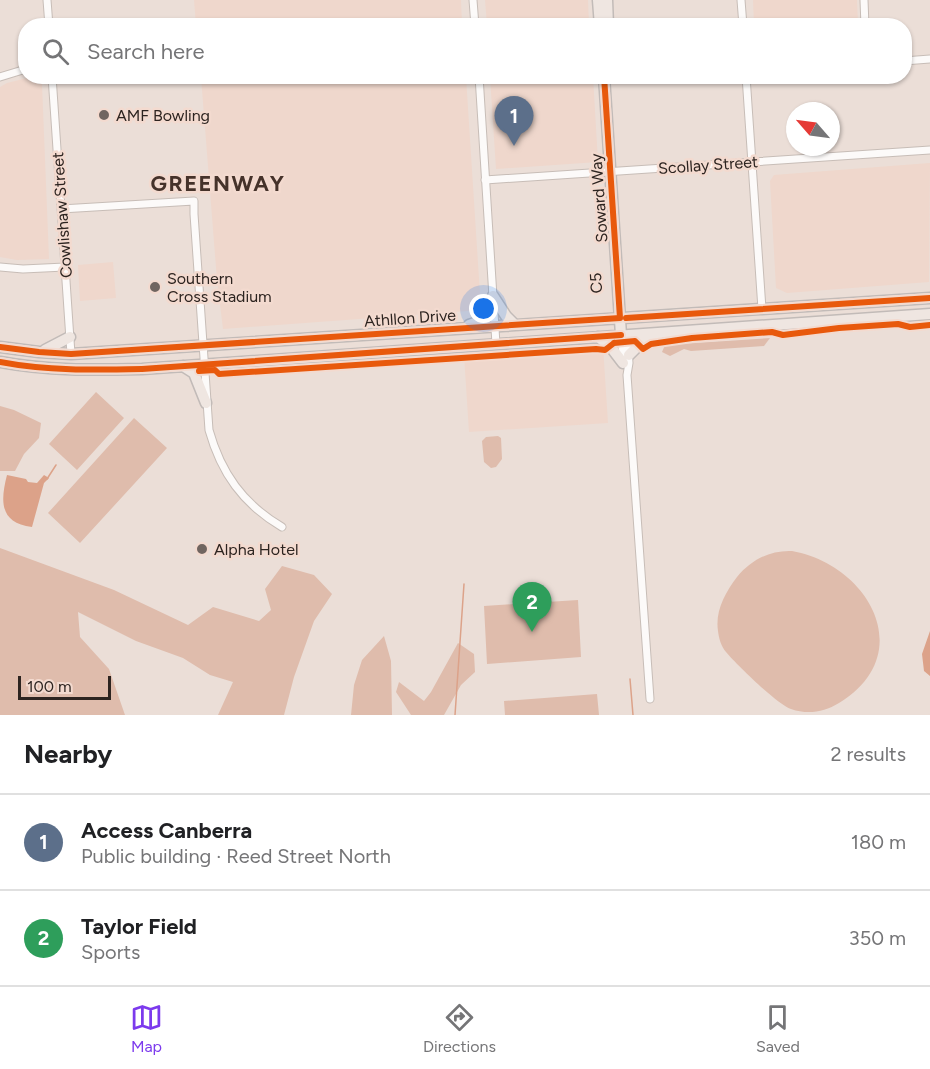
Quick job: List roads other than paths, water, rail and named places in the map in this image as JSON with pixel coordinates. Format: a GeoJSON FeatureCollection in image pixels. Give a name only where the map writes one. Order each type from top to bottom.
{"type":"FeatureCollection","features":[{"type":"Feature","properties":{"kind":"main road"},"geometry":{"type":"LineString","coordinates":[[598,0],[599,18]]}},
{"type":"Feature","properties":{"kind":"main road"},"geometry":{"type":"LineString","coordinates":[[607,0],[608,18]]}},
{"type":"Feature","properties":{"kind":"main road","name":"Soward Way"},"geometry":{"type":"LineString","coordinates":[[605,84],[614,171]]}},
{"type":"Feature","properties":{"kind":"main road","name":"Soward Way"},"geometry":{"type":"LineString","coordinates":[[611,84],[624,335]]}},
{"type":"Feature","properties":{"kind":"main road"},"geometry":{"type":"LineString","coordinates":[[493,296],[515,325]]}},
{"type":"Feature","properties":{"kind":"main road"},"geometry":{"type":"LineString","coordinates":[[457,329],[485,318],[491,309],[493,296]]}},
{"type":"Feature","properties":{"kind":"main road","name":"Athllon Drive"},"geometry":{"type":"LineString","coordinates":[[0,347],[71,354],[930,298]]}},
{"type":"Feature","properties":{"kind":"main road"},"geometry":{"type":"LineString","coordinates":[[762,309],[766,317],[771,320],[806,322]]}},
{"type":"Feature","properties":{"kind":"main road"},"geometry":{"type":"LineString","coordinates":[[738,327],[756,323],[761,317],[762,309]]}},
{"type":"Feature","properties":{"kind":"main road","name":"Athllon Drive"},"geometry":{"type":"LineString","coordinates":[[0,362],[45,369],[183,366],[930,314]]}},
{"type":"Feature","properties":{"kind":"main road"},"geometry":{"type":"LineString","coordinates":[[598,337],[626,359],[639,345],[664,332]]}},
{"type":"Feature","properties":{"kind":"main road"},"geometry":{"type":"LineString","coordinates":[[39,352],[70,337]]}},
{"type":"Feature","properties":{"kind":"main road"},"geometry":{"type":"LineString","coordinates":[[45,369],[63,366],[71,354]]}},
{"type":"Feature","properties":{"kind":"main road"},"geometry":{"type":"LineString","coordinates":[[71,354],[74,360],[81,364],[120,369]]}},
{"type":"Feature","properties":{"kind":"main road"},"geometry":{"type":"LineString","coordinates":[[183,366],[194,373],[206,403]]}},
{"type":"Feature","properties":{"kind":"street"},"geometry":{"type":"LineString","coordinates":[[47,0],[48,18]]}},
{"type":"Feature","properties":{"kind":"street"},"geometry":{"type":"LineString","coordinates":[[473,0],[474,18]]}},
{"type":"Feature","properties":{"kind":"street"},"geometry":{"type":"LineString","coordinates":[[741,0],[742,18]]}},
{"type":"Feature","properties":{"kind":"street"},"geometry":{"type":"LineString","coordinates":[[864,0],[865,18]]}},
{"type":"Feature","properties":{"kind":"street"},"geometry":{"type":"LineString","coordinates":[[912,60],[930,59]]}},
{"type":"Feature","properties":{"kind":"street"},"geometry":{"type":"LineString","coordinates":[[0,77],[18,71]]}},
{"type":"Feature","properties":{"kind":"street","name":"Cowlishaw Street"},"geometry":{"type":"LineString","coordinates":[[53,84],[71,354]]}},
{"type":"Feature","properties":{"kind":"street"},"geometry":{"type":"LineString","coordinates":[[479,84],[496,344]]}},
{"type":"Feature","properties":{"kind":"street"},"geometry":{"type":"LineString","coordinates":[[747,84],[762,309]]}},
{"type":"Feature","properties":{"kind":"street","name":"Scollay Street"},"geometry":{"type":"LineString","coordinates":[[485,180],[930,150]]}},
{"type":"Feature","properties":{"kind":"street"},"geometry":{"type":"LineString","coordinates":[[61,209],[194,201],[209,430],[222,466],[232,483],[250,504],[282,527]]}},
{"type":"Feature","properties":{"kind":"street"},"geometry":{"type":"LineString","coordinates":[[0,267],[23,269],[65,267]]}},
{"type":"Feature","properties":{"kind":"street","name":"Soward Way"},"geometry":{"type":"LineString","coordinates":[[624,335],[650,699]]}},
{"type":"Feature","properties":{"kind":"waterway"},"geometry":{"type":"LineString","coordinates":[[47,479],[56,465]]}},
{"type":"Feature","properties":{"kind":"waterway"},"geometry":{"type":"LineString","coordinates":[[455,715],[464,584]]}},
{"type":"Feature","properties":{"kind":"waterway"},"geometry":{"type":"LineString","coordinates":[[630,679],[633,715]]}},
{"type":"Feature","properties":{"kind":"place","name":"AMF Bowling"},"geometry":{"type":"Point","coordinates":[104,115]}},
{"type":"Feature","properties":{"kind":"place","name":"Access Canberra"},"geometry":{"type":"Point","coordinates":[514,146]}},
{"type":"Feature","properties":{"kind":"place","name":"Southern Cross Stadium"},"geometry":{"type":"Point","coordinates":[155,287]}},
{"type":"Feature","properties":{"kind":"place","name":"Alpha Hotel"},"geometry":{"type":"Point","coordinates":[202,549]}},
{"type":"Feature","properties":{"kind":"place","name":"Taylor Field"},"geometry":{"type":"Point","coordinates":[532,632]}},
{"type":"Feature","properties":{"kind":"district","name":"GREENWAY"},"geometry":{"type":"Point","coordinates":[218,183]}}]}
